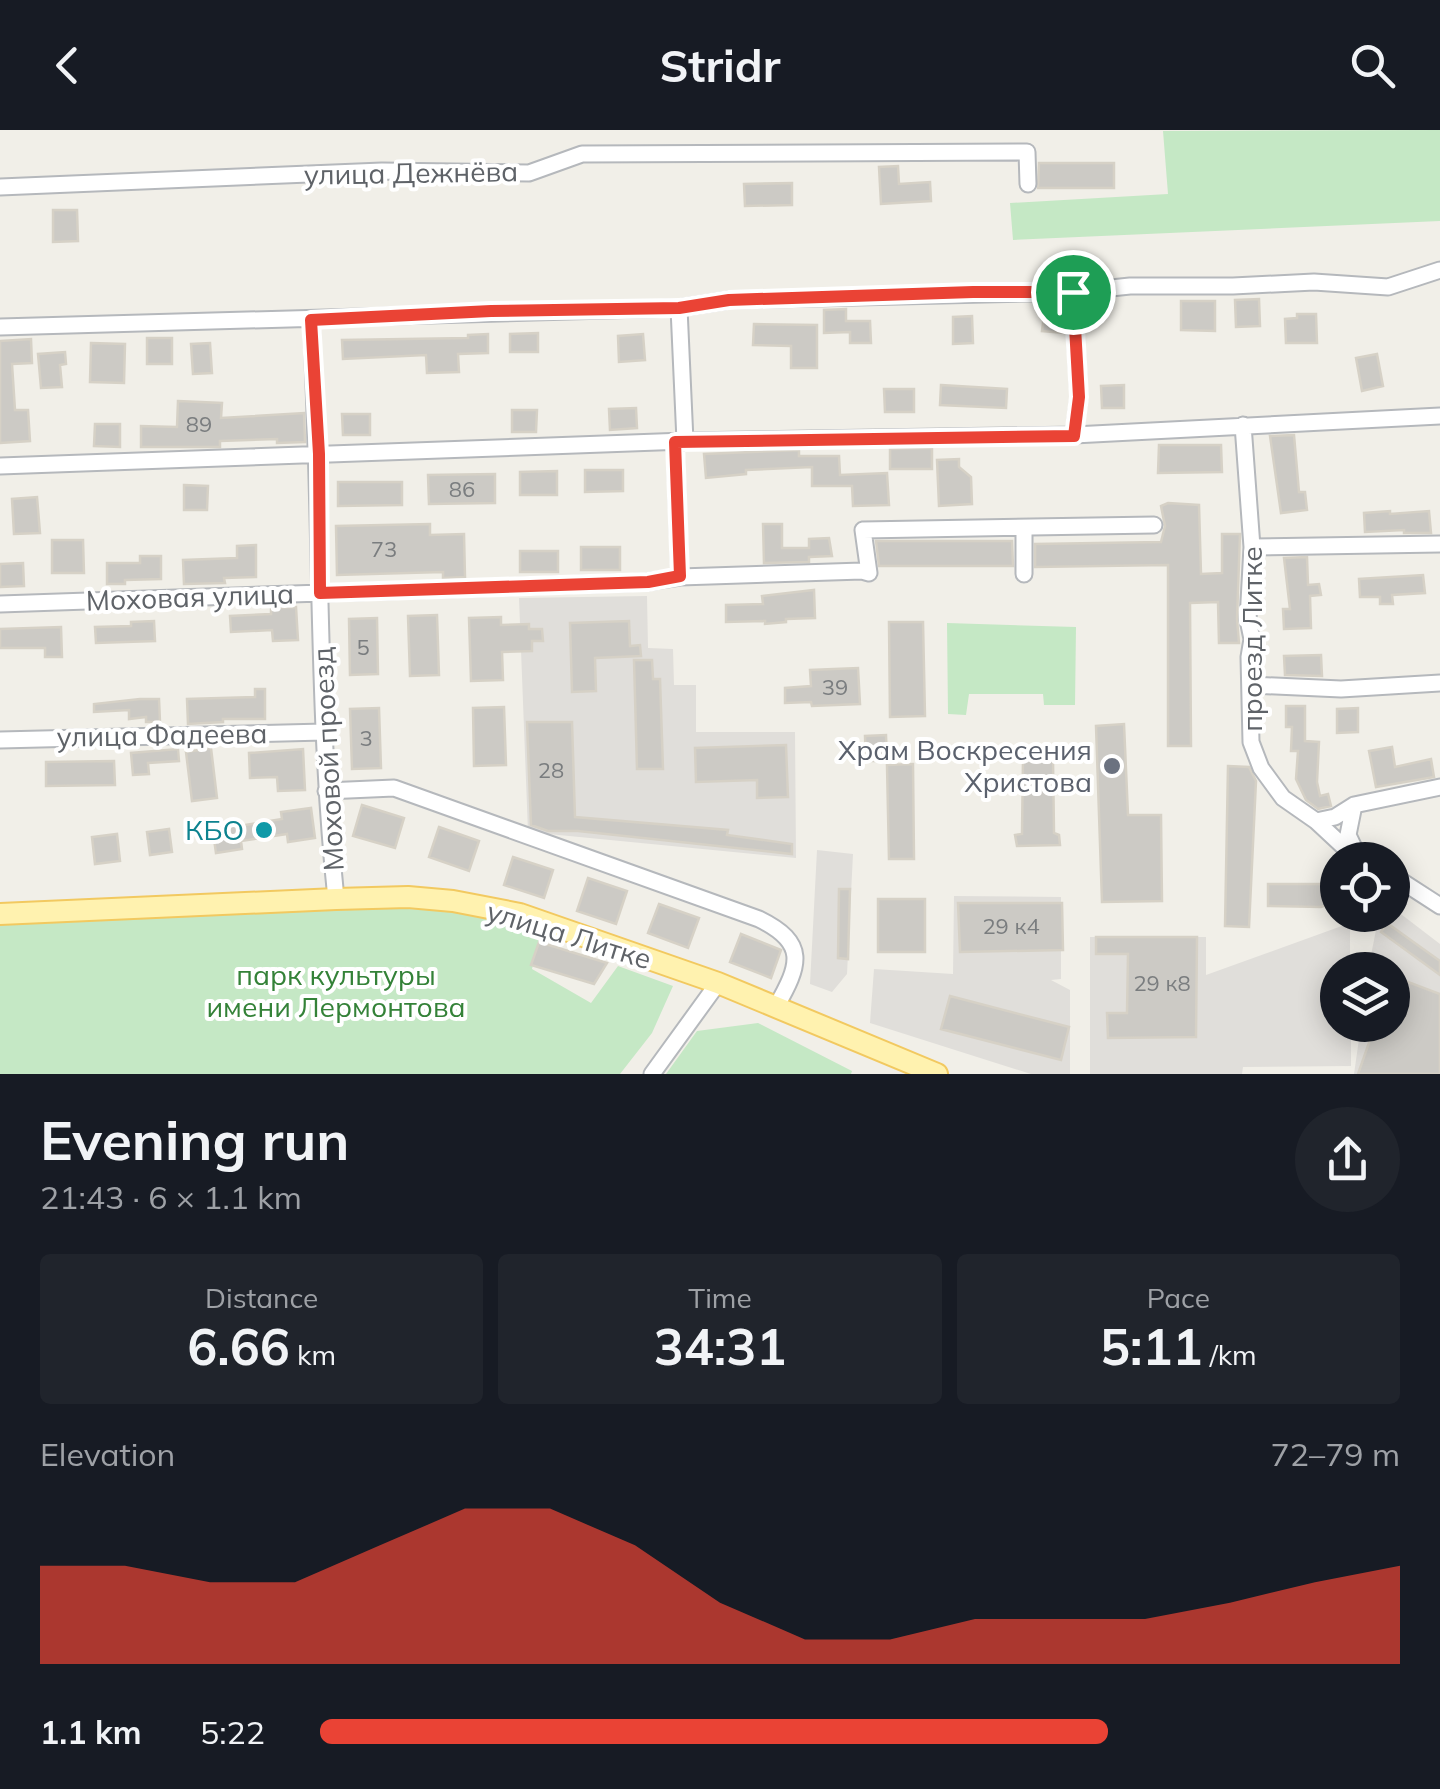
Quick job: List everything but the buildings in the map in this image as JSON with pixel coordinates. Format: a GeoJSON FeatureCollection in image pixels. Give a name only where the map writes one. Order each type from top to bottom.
{"type":"FeatureCollection","features":[{"type":"Feature","properties":{"kind":"main road","name":"улица Литке"},"geometry":{"type":"LineString","coordinates":[[0,914],[336,899],[408,897],[453,901],[520,914],[718,984],[937,1074]]}},
{"type":"Feature","properties":{"kind":"street","name":"улица Дежнёва"},"geometry":{"type":"LineString","coordinates":[[0,187],[382,171],[529,173],[582,154],[1027,152],[1028,184]]}},
{"type":"Feature","properties":{"kind":"street"},"geometry":{"type":"LineString","coordinates":[[0,327],[679,308],[729,300],[1073,292],[1130,286],[1314,282],[1388,287],[1440,270]]}},
{"type":"Feature","properties":{"kind":"street"},"geometry":{"type":"LineString","coordinates":[[1073,292],[1079,397],[1074,436]]}},
{"type":"Feature","properties":{"kind":"street"},"geometry":{"type":"LineString","coordinates":[[679,308],[680,576]]}},
{"type":"Feature","properties":{"kind":"street","name":"Моховой проезд"},"geometry":{"type":"LineString","coordinates":[[311,320],[319,454],[326,791],[336,899]]}},
{"type":"Feature","properties":{"kind":"street"},"geometry":{"type":"LineString","coordinates":[[0,466],[680,442],[1074,436],[1440,416]]}},
{"type":"Feature","properties":{"kind":"street","name":"проезд Литке"},"geometry":{"type":"LineString","coordinates":[[1244,425],[1252,547],[1248,620],[1252,639],[1251,742],[1261,768],[1282,798],[1337,842]]}},
{"type":"Feature","properties":{"kind":"street"},"geometry":{"type":"LineString","coordinates":[[1024,574],[1024,528],[1154,525]]}},
{"type":"Feature","properties":{"kind":"street","name":"Моховая улица"},"geometry":{"type":"LineString","coordinates":[[0,604],[648,582],[680,576],[869,573],[863,530],[1024,528]]}},
{"type":"Feature","properties":{"kind":"street"},"geometry":{"type":"LineString","coordinates":[[1252,547],[1440,544]]}},
{"type":"Feature","properties":{"kind":"street"},"geometry":{"type":"LineString","coordinates":[[1251,685],[1341,690],[1440,683]]}},
{"type":"Feature","properties":{"kind":"street","name":"улица Фадеева"},"geometry":{"type":"LineString","coordinates":[[0,740],[324,732]]}},
{"type":"Feature","properties":{"kind":"street"},"geometry":{"type":"LineString","coordinates":[[1316,822],[1335,817],[1354,805],[1440,787]]}},
{"type":"Feature","properties":{"kind":"street"},"geometry":{"type":"LineString","coordinates":[[326,791],[394,788],[760,918],[792,940],[797,958],[776,1007]]}},
{"type":"Feature","properties":{"kind":"street"},"geometry":{"type":"LineString","coordinates":[[1352,842],[1348,835],[1354,805]]}},
{"type":"Feature","properties":{"kind":"street"},"geometry":{"type":"LineString","coordinates":[[1410,887],[1440,906]]}},
{"type":"Feature","properties":{"kind":"street"},"geometry":{"type":"LineString","coordinates":[[652,1074],[718,984]]}},
{"type":"Feature","properties":{"kind":"shaded area"},"geometry":{"type":"Polygon","coordinates":[[[647,596],[648,648],[673,649],[674,685],[696,685],[696,732],[795,732],[796,858],[528,832],[519,598],[647,596]]]}},
{"type":"Feature","properties":{"kind":"shaded area"},"geometry":{"type":"Polygon","coordinates":[[[817,850],[853,854],[847,974],[832,992],[810,984],[817,850]]]}},
{"type":"Feature","properties":{"kind":"shaded area"},"geometry":{"type":"Polygon","coordinates":[[[954,896],[1061,897],[1061,979],[1051,980],[1070,990],[1070,1074],[1031,1074],[870,1023],[874,969],[953,974],[954,896]]]}},
{"type":"Feature","properties":{"kind":"shaded area"},"geometry":{"type":"Polygon","coordinates":[[[1410,921],[1440,944],[1440,1074],[1354,1074],[1359,1042],[1410,1042],[1410,952],[1372,952],[1376,932],[1410,932],[1410,921]]]}},
{"type":"Feature","properties":{"kind":"shaded area"},"geometry":{"type":"Polygon","coordinates":[[[1325,932],[1350,932],[1350,952],[1320,952],[1320,1042],[1351,1042],[1351,1066],[1243,1067],[1242,1074],[1090,1074],[1090,937],[1206,937],[1206,975],[1325,932]]]}},
{"type":"Feature","properties":{"kind":"green space"},"geometry":{"type":"Polygon","coordinates":[[[1440,130],[1440,221],[1013,240],[1010,203],[1168,194],[1163,131],[1440,130]]]}},
{"type":"Feature","properties":{"kind":"green space"},"geometry":{"type":"Polygon","coordinates":[[[947,623],[1076,627],[1075,705],[1044,705],[1043,694],[969,694],[966,715],[948,714],[947,623]]]}},
{"type":"Feature","properties":{"kind":"green space","name":"парк культуры имени Лермонтова"},"geometry":{"type":"Polygon","coordinates":[[[373,908],[441,910],[541,929],[532,969],[591,1003],[618,966],[673,986],[652,1033],[620,1074],[0,1074],[0,922],[373,908]]]}},
{"type":"Feature","properties":{"kind":"green space"},"geometry":{"type":"Polygon","coordinates":[[[758,1023],[852,1071],[851,1074],[666,1074],[697,1031],[758,1023]]]}},
{"type":"Feature","properties":{"kind":"place","name":"Храм Воскресения Христова"},"geometry":{"type":"Point","coordinates":[1112,766]}},
{"type":"Feature","properties":{"kind":"place","name":"КБО"},"geometry":{"type":"Point","coordinates":[264,830]}},
{"type":"Feature","properties":{"kind":"route"},"geometry":{"type":"LineString","coordinates":[[1073,292],[1079,397],[1074,436],[675,442],[680,576],[648,582],[320,593],[319,454],[311,320],[491,311],[679,308],[729,300],[1073,292]]}}]}
